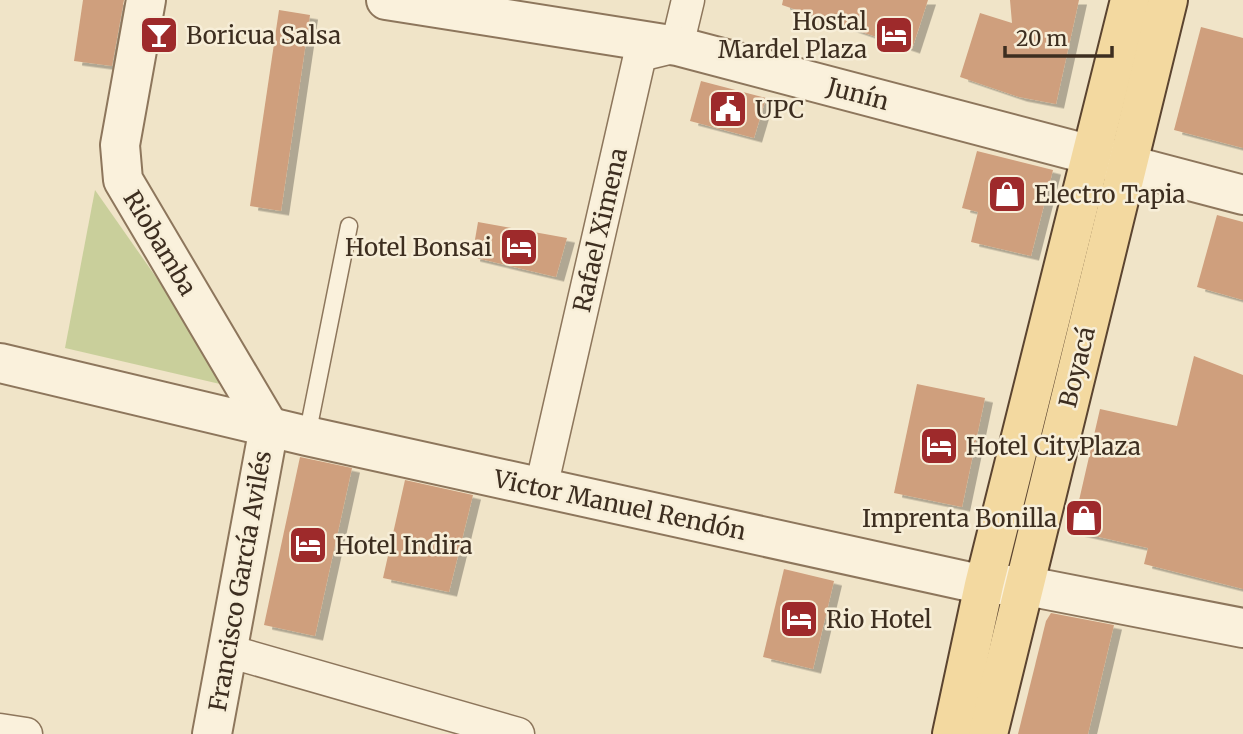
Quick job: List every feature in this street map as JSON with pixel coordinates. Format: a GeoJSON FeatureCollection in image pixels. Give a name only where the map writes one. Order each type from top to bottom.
{"type":"FeatureCollection","features":[{"type":"Feature","properties":{"kind":"main road","name":"Boyacá"},"geometry":{"type":"LineString","coordinates":[[1108,160],[1168,0]]}},
{"type":"Feature","properties":{"kind":"main road","name":"Boyacá"},"geometry":{"type":"LineString","coordinates":[[952,734],[1003,586],[1108,160],[1135,13]]}},
{"type":"Feature","properties":{"kind":"main road","name":"Boyacá"},"geometry":{"type":"LineString","coordinates":[[988,734],[1003,586]]}},
{"type":"Feature","properties":{"kind":"street","name":"Riobamba"},"geometry":{"type":"LineString","coordinates":[[146,0],[120,145],[123,180],[268,427]]}},
{"type":"Feature","properties":{"kind":"street","name":"Junín"},"geometry":{"type":"LineString","coordinates":[[386,0],[677,46],[1243,195]]}},
{"type":"Feature","properties":{"kind":"street"},"geometry":{"type":"LineString","coordinates":[[677,46],[688,0]]}},
{"type":"Feature","properties":{"kind":"street","name":"Rafael Ximena"},"geometry":{"type":"LineString","coordinates":[[541,488],[640,55],[677,46]]}},
{"type":"Feature","properties":{"kind":"street","name":"Victor Manuel Rendón"},"geometry":{"type":"LineString","coordinates":[[0,363],[541,488],[1003,586],[1243,628]]}},
{"type":"Feature","properties":{"kind":"street","name":"Francisco García Avilés"},"geometry":{"type":"LineString","coordinates":[[212,734],[268,427]]}},
{"type":"Feature","properties":{"kind":"street"},"geometry":{"type":"LineString","coordinates":[[228,651],[518,734]]}},
{"type":"Feature","properties":{"kind":"street"},"geometry":{"type":"LineString","coordinates":[[0,730],[26,734]]}},
{"type":"Feature","properties":{"kind":"lane","name":"Boyacá"},"geometry":{"type":"LineString","coordinates":[[1135,13],[1147,0]]}},
{"type":"Feature","properties":{"kind":"lane","name":"Boyacá"},"geometry":{"type":"LineString","coordinates":[[1014,535],[1045,393],[1127,80]]}},
{"type":"Feature","properties":{"kind":"lane"},"geometry":{"type":"LineString","coordinates":[[307,436],[349,226]]}},
{"type":"Feature","properties":{"kind":"green space"},"geometry":{"type":"Polygon","coordinates":[[[95,190],[233,387],[65,348],[95,190]]]}},
{"type":"Feature","properties":{"kind":"building"},"geometry":{"type":"Polygon","coordinates":[[[83,0],[124,0],[112,66],[74,61],[83,0]]]}},
{"type":"Feature","properties":{"kind":"building","name":"Hostal Mardel Plaza"},"geometry":{"type":"Polygon","coordinates":[[[783,0],[928,0],[912,49],[782,5],[783,0]]]}},
{"type":"Feature","properties":{"kind":"building"},"geometry":{"type":"Polygon","coordinates":[[[1010,0],[1079,0],[1056,104],[1019,97],[960,77],[980,13],[1012,23],[1010,0]]]}},
{"type":"Feature","properties":{"kind":"building"},"geometry":{"type":"Polygon","coordinates":[[[279,10],[310,15],[281,211],[250,206],[279,10]]]}},
{"type":"Feature","properties":{"kind":"building"},"geometry":{"type":"Polygon","coordinates":[[[1201,27],[1243,38],[1243,148],[1174,130],[1201,27]]]}},
{"type":"Feature","properties":{"kind":"building","name":"UPC"},"geometry":{"type":"Polygon","coordinates":[[[701,81],[766,98],[754,138],[690,121],[701,81]]]}},
{"type":"Feature","properties":{"kind":"building"},"geometry":{"type":"Polygon","coordinates":[[[977,151],[1053,170],[1031,256],[971,242],[978,212],[962,208],[977,151]]]}},
{"type":"Feature","properties":{"kind":"building"},"geometry":{"type":"Polygon","coordinates":[[[1217,215],[1243,222],[1243,300],[1197,287],[1217,215]]]}},
{"type":"Feature","properties":{"kind":"building","name":"Hotel Bonsai"},"geometry":{"type":"Polygon","coordinates":[[[478,222],[567,238],[556,277],[472,257],[478,222]]]}},
{"type":"Feature","properties":{"kind":"building"},"geometry":{"type":"Polygon","coordinates":[[[1194,356],[1243,375],[1243,589],[1144,564],[1148,548],[1072,531],[1100,409],[1177,426],[1194,356]]]}},
{"type":"Feature","properties":{"kind":"building","name":"Hotel CityPlaza"},"geometry":{"type":"Polygon","coordinates":[[[917,384],[985,398],[962,507],[894,493],[917,384]]]}},
{"type":"Feature","properties":{"kind":"building","name":"Hotel Indira"},"geometry":{"type":"Polygon","coordinates":[[[300,457],[352,468],[315,636],[264,625],[300,457]]]}},
{"type":"Feature","properties":{"kind":"building"},"geometry":{"type":"Polygon","coordinates":[[[405,480],[473,495],[449,592],[383,578],[405,480]]]}},
{"type":"Feature","properties":{"kind":"building","name":"Rio Hotel"},"geometry":{"type":"Polygon","coordinates":[[[784,569],[834,581],[813,669],[763,657],[784,569]]]}},
{"type":"Feature","properties":{"kind":"building"},"geometry":{"type":"Polygon","coordinates":[[[1051,613],[1114,625],[1088,734],[1018,734],[1046,621],[1051,613]]]}},
{"type":"Feature","properties":{"kind":"place","name":"Boricua Salsa"},"geometry":{"type":"Point","coordinates":[159,35]}},
{"type":"Feature","properties":{"kind":"place","name":"Hostal Mardel Plaza"},"geometry":{"type":"Point","coordinates":[894,35]}},
{"type":"Feature","properties":{"kind":"place","name":"UPC"},"geometry":{"type":"Point","coordinates":[728,109]}},
{"type":"Feature","properties":{"kind":"place","name":"Electro Tapia"},"geometry":{"type":"Point","coordinates":[1007,194]}},
{"type":"Feature","properties":{"kind":"place","name":"Hotel Bonsai"},"geometry":{"type":"Point","coordinates":[519,247]}},
{"type":"Feature","properties":{"kind":"place","name":"Hotel CityPlaza"},"geometry":{"type":"Point","coordinates":[939,446]}},
{"type":"Feature","properties":{"kind":"place","name":"Imprenta Bonilla"},"geometry":{"type":"Point","coordinates":[1084,518]}},
{"type":"Feature","properties":{"kind":"place","name":"Hotel Indira"},"geometry":{"type":"Point","coordinates":[308,545]}},
{"type":"Feature","properties":{"kind":"place","name":"Rio Hotel"},"geometry":{"type":"Point","coordinates":[799,619]}}]}
